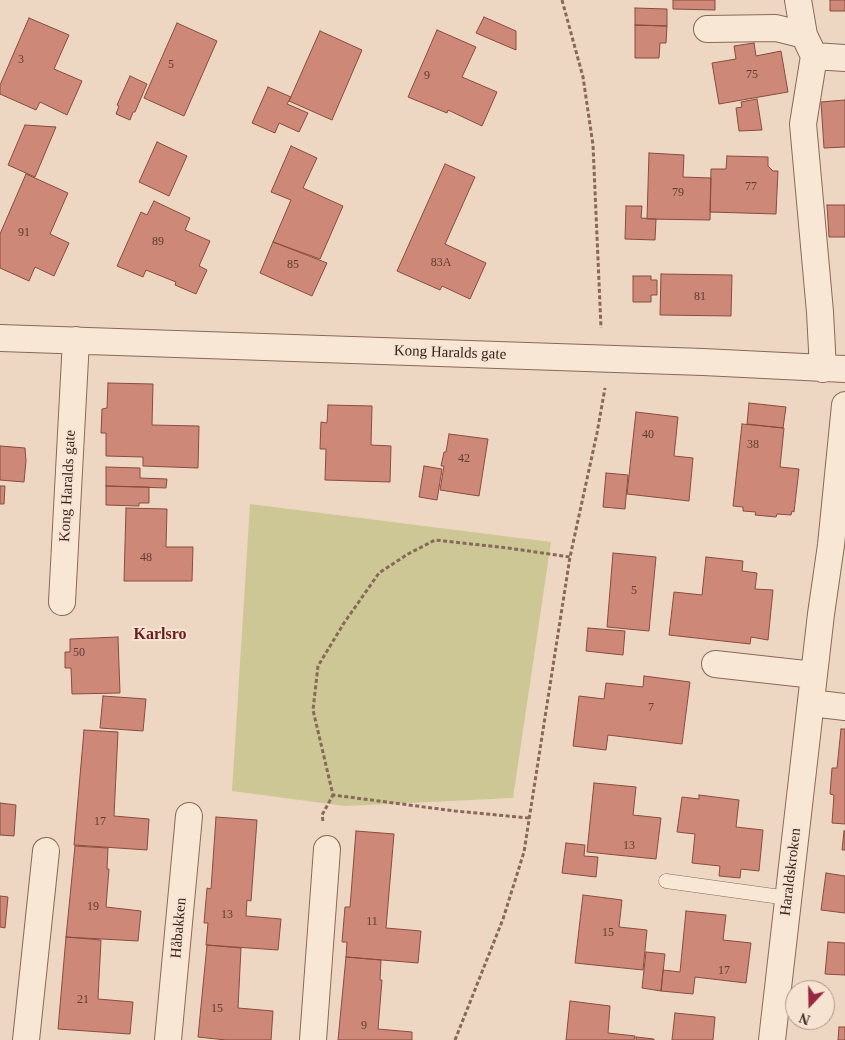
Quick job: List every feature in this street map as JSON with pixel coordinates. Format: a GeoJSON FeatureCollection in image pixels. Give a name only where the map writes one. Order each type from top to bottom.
{"type":"FeatureCollection","features":[{"type":"Feature","properties":{"kind":"street","name":"Kong Haralds gate"},"geometry":{"type":"LineString","coordinates":[[0,338],[703,362],[834,369],[820,312],[803,124],[809,46],[798,0]]}},
{"type":"Feature","properties":{"kind":"street"},"geometry":{"type":"LineString","coordinates":[[707,29],[776,28],[809,46],[845,58]]}},
{"type":"Feature","properties":{"kind":"street","name":"Kong Haralds gate"},"geometry":{"type":"LineString","coordinates":[[62,602],[76,340]]}},
{"type":"Feature","properties":{"kind":"street","name":"Haraldskroken"},"geometry":{"type":"LineString","coordinates":[[772,1040],[821,614],[838,546],[845,405]]}},
{"type":"Feature","properties":{"kind":"street"},"geometry":{"type":"LineString","coordinates":[[715,664],[814,675]]}},
{"type":"Feature","properties":{"kind":"street"},"geometry":{"type":"LineString","coordinates":[[811,703],[845,707]]}},
{"type":"Feature","properties":{"kind":"street","name":"Håbakken"},"geometry":{"type":"LineString","coordinates":[[168,1040],[189,816]]}},
{"type":"Feature","properties":{"kind":"street"},"geometry":{"type":"LineString","coordinates":[[313,1040],[327,849]]}},
{"type":"Feature","properties":{"kind":"street"},"geometry":{"type":"LineString","coordinates":[[26,1040],[46,850]]}},
{"type":"Feature","properties":{"kind":"lane"},"geometry":{"type":"LineString","coordinates":[[666,881],[788,898]]}},
{"type":"Feature","properties":{"kind":"path"},"geometry":{"type":"LineString","coordinates":[[562,0],[583,77],[593,145],[601,333]]}},
{"type":"Feature","properties":{"kind":"path"},"geometry":{"type":"LineString","coordinates":[[455,1040],[503,919],[524,852],[570,557],[605,387]]}},
{"type":"Feature","properties":{"kind":"path"},"geometry":{"type":"LineString","coordinates":[[529,818],[396,804],[333,795],[313,710],[318,666],[344,623],[379,573],[408,554],[435,540],[570,557]]}},
{"type":"Feature","properties":{"kind":"shaded area"},"geometry":{"type":"Polygon","coordinates":[[[250,504],[551,542],[513,798],[345,806],[232,791],[250,504]]]}},
{"type":"Feature","properties":{"kind":"building"},"geometry":{"type":"Polygon","coordinates":[[[673,0],[715,0],[715,10],[673,9],[673,0]]]}},
{"type":"Feature","properties":{"kind":"building"},"geometry":{"type":"Polygon","coordinates":[[[830,0],[845,0],[845,11],[830,11],[830,0]]]}},
{"type":"Feature","properties":{"kind":"building"},"geometry":{"type":"Polygon","coordinates":[[[635,8],[667,9],[667,26],[635,25],[635,8]]]}},
{"type":"Feature","properties":{"kind":"building"},"geometry":{"type":"Polygon","coordinates":[[[484,17],[516,31],[516,50],[476,33],[484,17]]]}},
{"type":"Feature","properties":{"kind":"building"},"geometry":{"type":"Polygon","coordinates":[[[29,18],[69,35],[54,69],[82,81],[67,115],[40,102],[36,110],[0,94],[0,85],[29,18]]]}},
{"type":"Feature","properties":{"kind":"building"},"geometry":{"type":"Polygon","coordinates":[[[177,23],[217,41],[184,116],[144,98],[177,23]]]}},
{"type":"Feature","properties":{"kind":"building"},"geometry":{"type":"Polygon","coordinates":[[[635,25],[667,26],[666,43],[660,43],[659,58],[635,58],[635,25]]]}},
{"type":"Feature","properties":{"kind":"building"},"geometry":{"type":"Polygon","coordinates":[[[437,30],[476,47],[462,77],[497,92],[482,126],[448,110],[447,113],[408,97],[437,30]]]}},
{"type":"Feature","properties":{"kind":"building"},"geometry":{"type":"Polygon","coordinates":[[[320,31],[362,50],[332,120],[289,101],[320,31]]]}},
{"type":"Feature","properties":{"kind":"building"},"geometry":{"type":"Polygon","coordinates":[[[754,43],[756,56],[781,51],[788,92],[719,104],[712,63],[736,59],[734,46],[754,43]]]}},
{"type":"Feature","properties":{"kind":"building"},"geometry":{"type":"Polygon","coordinates":[[[130,76],[147,84],[130,120],[116,114],[119,106],[117,105],[130,76]]]}},
{"type":"Feature","properties":{"kind":"building"},"geometry":{"type":"Polygon","coordinates":[[[268,87],[291,97],[287,104],[308,113],[299,132],[279,123],[275,133],[252,123],[268,87]]]}},
{"type":"Feature","properties":{"kind":"building"},"geometry":{"type":"Polygon","coordinates":[[[757,99],[762,130],[739,131],[736,108],[742,107],[741,102],[757,99]]]}},
{"type":"Feature","properties":{"kind":"building"},"geometry":{"type":"Polygon","coordinates":[[[845,100],[845,147],[824,148],[821,102],[845,100]]]}},
{"type":"Feature","properties":{"kind":"building"},"geometry":{"type":"Polygon","coordinates":[[[25,125],[56,127],[35,177],[8,165],[25,125]]]}},
{"type":"Feature","properties":{"kind":"building"},"geometry":{"type":"Polygon","coordinates":[[[157,142],[187,156],[169,196],[139,182],[157,142]]]}},
{"type":"Feature","properties":{"kind":"building"},"geometry":{"type":"Polygon","coordinates":[[[291,146],[317,158],[303,188],[343,206],[320,259],[273,242],[291,200],[271,192],[291,146]]]}},
{"type":"Feature","properties":{"kind":"building"},"geometry":{"type":"Polygon","coordinates":[[[649,153],[684,155],[683,177],[711,178],[710,220],[647,219],[649,153]]]}},
{"type":"Feature","properties":{"kind":"building"},"geometry":{"type":"Polygon","coordinates":[[[727,156],[768,157],[768,166],[773,171],[778,171],[776,214],[710,212],[711,169],[726,169],[727,156]]]}},
{"type":"Feature","properties":{"kind":"building"},"geometry":{"type":"Polygon","coordinates":[[[445,164],[475,177],[445,244],[486,263],[470,299],[442,286],[440,290],[397,271],[445,164]]]}},
{"type":"Feature","properties":{"kind":"building"},"geometry":{"type":"Polygon","coordinates":[[[26,174],[68,193],[50,234],[69,243],[54,276],[35,267],[29,281],[0,268],[0,234],[26,174]]]}},
{"type":"Feature","properties":{"kind":"building"},"geometry":{"type":"Polygon","coordinates":[[[154,201],[190,218],[185,230],[210,241],[199,266],[207,270],[196,294],[175,285],[176,282],[146,270],[143,277],[117,266],[141,212],[147,215],[154,201]]]}},
{"type":"Feature","properties":{"kind":"building"},"geometry":{"type":"Polygon","coordinates":[[[827,205],[845,205],[845,237],[829,237],[827,205]]]}},
{"type":"Feature","properties":{"kind":"building"},"geometry":{"type":"Polygon","coordinates":[[[626,206],[642,206],[641,218],[656,219],[655,240],[625,239],[626,206]]]}},
{"type":"Feature","properties":{"kind":"building"},"geometry":{"type":"Polygon","coordinates":[[[273,242],[327,263],[312,296],[260,273],[273,242]]]}},
{"type":"Feature","properties":{"kind":"building"},"geometry":{"type":"Polygon","coordinates":[[[661,274],[732,275],[731,316],[660,315],[661,274]]]}},
{"type":"Feature","properties":{"kind":"building"},"geometry":{"type":"Polygon","coordinates":[[[633,276],[651,276],[651,280],[657,280],[657,295],[651,295],[651,302],[633,302],[633,276]]]}},
{"type":"Feature","properties":{"kind":"building"},"geometry":{"type":"Polygon","coordinates":[[[108,383],[153,384],[152,425],[199,426],[198,468],[143,466],[143,457],[106,456],[106,433],[101,433],[102,409],[107,408],[108,383]]]}},
{"type":"Feature","properties":{"kind":"building"},"geometry":{"type":"Polygon","coordinates":[[[749,403],[786,407],[783,428],[747,424],[749,403]]]}},
{"type":"Feature","properties":{"kind":"building"},"geometry":{"type":"Polygon","coordinates":[[[328,405],[372,406],[371,445],[391,446],[390,482],[325,480],[326,449],[320,449],[321,422],[327,423],[328,405]]]}},
{"type":"Feature","properties":{"kind":"building"},"geometry":{"type":"Polygon","coordinates":[[[636,412],[678,417],[674,456],[693,458],[689,501],[627,494],[636,412]]]}},
{"type":"Feature","properties":{"kind":"building"},"geometry":{"type":"Polygon","coordinates":[[[742,424],[784,428],[780,467],[799,469],[794,512],[792,511],[791,515],[777,514],[776,517],[755,515],[756,512],[743,511],[743,507],[733,506],[742,424]]]}},
{"type":"Feature","properties":{"kind":"building"},"geometry":{"type":"Polygon","coordinates":[[[449,434],[488,439],[479,496],[440,490],[444,466],[441,466],[449,434]]]}},
{"type":"Feature","properties":{"kind":"building"},"geometry":{"type":"Polygon","coordinates":[[[0,446],[25,448],[24,482],[0,480],[0,446]]]}},
{"type":"Feature","properties":{"kind":"building"},"geometry":{"type":"Polygon","coordinates":[[[424,466],[442,469],[437,500],[419,497],[424,466]]]}},
{"type":"Feature","properties":{"kind":"building"},"geometry":{"type":"Polygon","coordinates":[[[106,467],[140,468],[140,478],[167,479],[166,488],[106,486],[106,467]]]}},
{"type":"Feature","properties":{"kind":"building"},"geometry":{"type":"Polygon","coordinates":[[[606,473],[628,475],[625,509],[603,507],[606,473]]]}},
{"type":"Feature","properties":{"kind":"building"},"geometry":{"type":"Polygon","coordinates":[[[0,486],[5,486],[4,504],[0,504],[0,486]]]}},
{"type":"Feature","properties":{"kind":"building"},"geometry":{"type":"Polygon","coordinates":[[[106,486],[149,487],[149,503],[139,503],[139,506],[106,505],[106,486]]]}},
{"type":"Feature","properties":{"kind":"building"},"geometry":{"type":"Polygon","coordinates":[[[126,508],[167,509],[166,547],[193,547],[192,581],[124,581],[126,508]]]}},
{"type":"Feature","properties":{"kind":"building"},"geometry":{"type":"Polygon","coordinates":[[[613,553],[656,557],[649,631],[607,627],[613,553]]]}},
{"type":"Feature","properties":{"kind":"building"},"geometry":{"type":"Polygon","coordinates":[[[706,557],[743,561],[742,571],[757,573],[755,589],[773,590],[768,640],[751,637],[750,644],[669,635],[674,592],[702,595],[706,557]]]}},
{"type":"Feature","properties":{"kind":"building"},"geometry":{"type":"Polygon","coordinates":[[[588,628],[625,631],[623,655],[586,651],[588,628]]]}},
{"type":"Feature","properties":{"kind":"building"},"geometry":{"type":"Polygon","coordinates":[[[118,637],[120,693],[72,694],[71,668],[65,668],[65,652],[70,652],[70,639],[118,637]]]}},
{"type":"Feature","properties":{"kind":"building"},"geometry":{"type":"Polygon","coordinates":[[[644,676],[690,682],[682,744],[608,735],[606,750],[573,746],[579,696],[604,699],[606,683],[643,687],[644,676]]]}},
{"type":"Feature","properties":{"kind":"building"},"geometry":{"type":"Polygon","coordinates":[[[103,696],[146,699],[143,731],[100,728],[103,696]]]}},
{"type":"Feature","properties":{"kind":"building"},"geometry":{"type":"Polygon","coordinates":[[[841,729],[845,729],[845,824],[832,823],[834,795],[830,794],[832,768],[837,768],[841,729]]]}},
{"type":"Feature","properties":{"kind":"building"},"geometry":{"type":"Polygon","coordinates":[[[84,730],[118,732],[114,816],[149,819],[147,850],[74,845],[84,730]]]}},
{"type":"Feature","properties":{"kind":"building"},"geometry":{"type":"Polygon","coordinates":[[[594,783],[636,787],[633,815],[661,818],[656,859],[587,852],[594,783]]]}},
{"type":"Feature","properties":{"kind":"building"},"geometry":{"type":"Polygon","coordinates":[[[699,795],[739,800],[736,827],[763,830],[759,871],[741,869],[740,878],[719,876],[720,866],[692,863],[695,834],[677,832],[682,797],[699,799],[699,795]]]}},
{"type":"Feature","properties":{"kind":"building"},"geometry":{"type":"Polygon","coordinates":[[[0,803],[16,805],[14,836],[0,835],[0,803]]]}},
{"type":"Feature","properties":{"kind":"building"},"geometry":{"type":"Polygon","coordinates":[[[216,817],[257,820],[251,901],[247,900],[246,916],[281,919],[278,950],[206,945],[208,923],[204,923],[207,888],[211,889],[216,817]]]}},
{"type":"Feature","properties":{"kind":"building"},"geometry":{"type":"Polygon","coordinates":[[[356,831],[394,834],[386,928],[421,931],[418,963],[346,957],[347,942],[342,942],[345,907],[350,907],[356,831]]]}},
{"type":"Feature","properties":{"kind":"building"},"geometry":{"type":"Polygon","coordinates":[[[844,831],[845,850],[842,850],[844,831]]]}},
{"type":"Feature","properties":{"kind":"building"},"geometry":{"type":"Polygon","coordinates":[[[566,843],[585,845],[584,856],[598,857],[596,877],[562,873],[566,843]]]}},
{"type":"Feature","properties":{"kind":"building"},"geometry":{"type":"Polygon","coordinates":[[[75,846],[108,848],[107,869],[109,869],[106,907],[141,911],[138,941],[66,937],[75,846]]]}},
{"type":"Feature","properties":{"kind":"building"},"geometry":{"type":"Polygon","coordinates":[[[826,873],[845,876],[845,913],[821,910],[826,873]]]}},
{"type":"Feature","properties":{"kind":"building"},"geometry":{"type":"Polygon","coordinates":[[[583,895],[622,900],[619,927],[647,930],[643,970],[575,963],[583,895]]]}},
{"type":"Feature","properties":{"kind":"building"},"geometry":{"type":"Polygon","coordinates":[[[0,896],[8,897],[5,928],[0,927],[0,896]]]}},
{"type":"Feature","properties":{"kind":"building"},"geometry":{"type":"Polygon","coordinates":[[[686,911],[726,915],[723,940],[751,943],[746,983],[695,977],[693,994],[661,991],[663,970],[680,972],[686,911]]]}},
{"type":"Feature","properties":{"kind":"building"},"geometry":{"type":"Polygon","coordinates":[[[66,937],[101,940],[98,999],[133,1002],[130,1034],[58,1029],[66,937]]]}},
{"type":"Feature","properties":{"kind":"building"},"geometry":{"type":"Polygon","coordinates":[[[828,942],[845,943],[845,975],[825,974],[828,942]]]}},
{"type":"Feature","properties":{"kind":"building"},"geometry":{"type":"Polygon","coordinates":[[[207,945],[241,948],[238,1008],[273,1011],[271,1040],[226,1040],[198,1037],[207,945]]]}},
{"type":"Feature","properties":{"kind":"building"},"geometry":{"type":"Polygon","coordinates":[[[646,952],[665,954],[661,991],[642,988],[646,952]]]}},
{"type":"Feature","properties":{"kind":"building"},"geometry":{"type":"Polygon","coordinates":[[[346,957],[381,960],[380,980],[382,980],[378,1029],[412,1032],[412,1040],[338,1040],[346,957]]]}},
{"type":"Feature","properties":{"kind":"building"},"geometry":{"type":"Polygon","coordinates":[[[570,1001],[610,1006],[608,1033],[635,1036],[634,1040],[566,1040],[570,1001]]]}},
{"type":"Feature","properties":{"kind":"building"},"geometry":{"type":"Polygon","coordinates":[[[675,1013],[715,1017],[713,1040],[672,1040],[675,1013]]]}},
{"type":"Feature","properties":{"kind":"building"},"geometry":{"type":"Polygon","coordinates":[[[839,1027],[845,1027],[845,1040],[838,1040],[839,1027]]]}},
{"type":"Feature","properties":{"kind":"building"},"geometry":{"type":"Polygon","coordinates":[[[636,1037],[654,1039],[654,1040],[636,1040],[636,1037]]]}},
{"type":"Feature","properties":{"kind":"district","name":"Karlsro"},"geometry":{"type":"Point","coordinates":[160,635]}}]}
